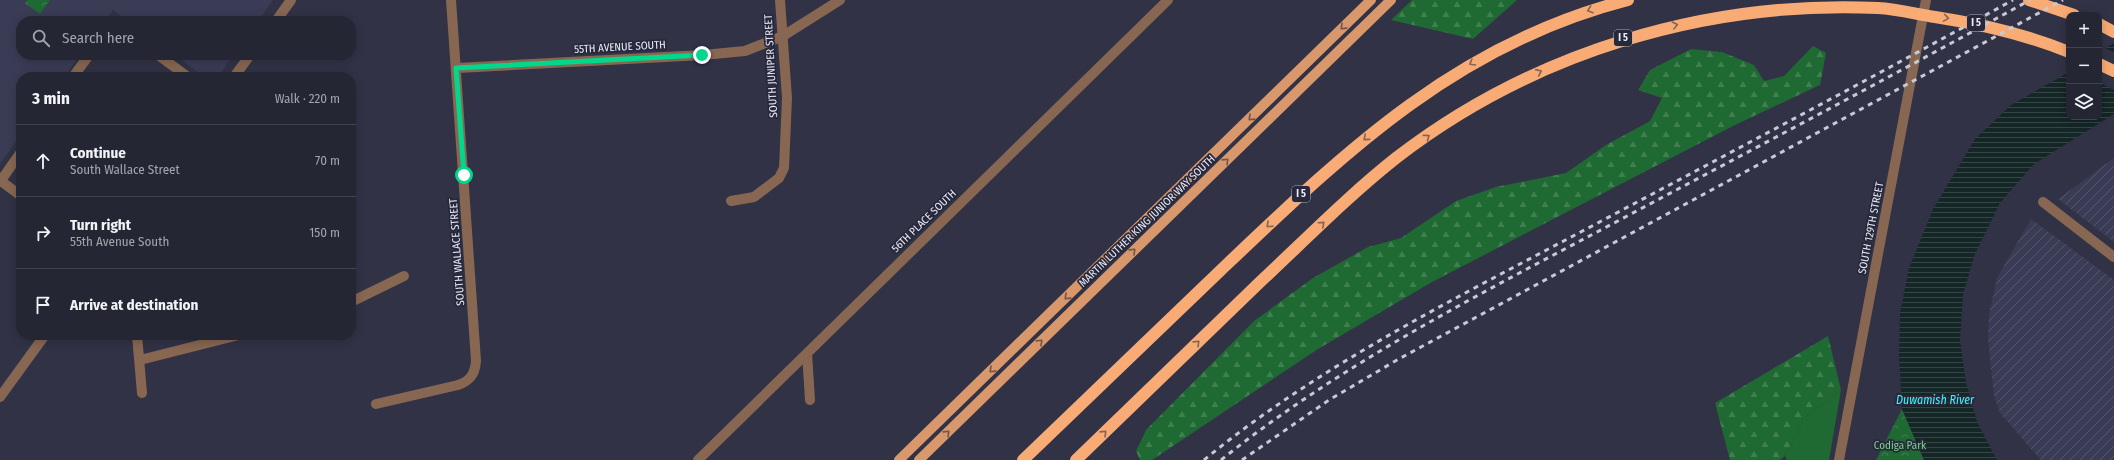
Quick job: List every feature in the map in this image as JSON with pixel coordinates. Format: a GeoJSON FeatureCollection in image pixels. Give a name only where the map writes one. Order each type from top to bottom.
{"type":"FeatureCollection","features":[{"type":"Feature","properties":{"kind":"highway","name":"I 5"},"geometry":{"type":"LineString","coordinates":[[1023,460],[1307,188],[1388,120],[1441,82],[1485,55],[1591,10],[1628,0]]}},
{"type":"Feature","properties":{"kind":"highway"},"geometry":{"type":"LineString","coordinates":[[2029,0],[2066,12]]}},
{"type":"Feature","properties":{"kind":"highway","name":"I 5"},"geometry":{"type":"LineString","coordinates":[[1076,460],[1317,228],[1383,170],[1439,128],[1503,88],[1577,54],[1619,40],[1713,16],[1789,7],[1830,6],[1880,8],[1976,23],[2017,33],[2066,51]]}},
{"type":"Feature","properties":{"kind":"highway"},"geometry":{"type":"LineString","coordinates":[[2102,26],[2114,32]]}},
{"type":"Feature","properties":{"kind":"highway"},"geometry":{"type":"LineString","coordinates":[[2102,65],[2114,71]]}},
{"type":"Feature","properties":{"kind":"main road","name":"MARTIN LUTHER KING JUNIOR WAY SOUTH"},"geometry":{"type":"LineString","coordinates":[[899,460],[1371,0]]}},
{"type":"Feature","properties":{"kind":"main road","name":"MARTIN LUTHER KING JUNIOR WAY SOUTH"},"geometry":{"type":"LineString","coordinates":[[919,460],[1391,0]]}},
{"type":"Feature","properties":{"kind":"street"},"geometry":{"type":"LineString","coordinates":[[280,16],[291,0]]}},
{"type":"Feature","properties":{"kind":"street","name":"SOUTH WALLACE STREET"},"geometry":{"type":"LineString","coordinates":[[376,404],[458,385],[467,381],[474,371],[476,361],[451,0]]}},
{"type":"Feature","properties":{"kind":"street","name":"SOUTH JUNIPER STREET"},"geometry":{"type":"LineString","coordinates":[[731,201],[754,197],[779,178],[784,168],[787,98],[780,0]]}},
{"type":"Feature","properties":{"kind":"street","name":"55TH AVENUE SOUTH"},"geometry":{"type":"LineString","coordinates":[[456,68],[744,51],[782,36],[840,0]]}},
{"type":"Feature","properties":{"kind":"street","name":"56TH PLACE SOUTH"},"geometry":{"type":"LineString","coordinates":[[698,460],[1168,0]]}},
{"type":"Feature","properties":{"kind":"street","name":"SOUTH 129TH STREET"},"geometry":{"type":"LineString","coordinates":[[1839,460],[1926,0]]}},
{"type":"Feature","properties":{"kind":"street"},"geometry":{"type":"LineString","coordinates":[[76,72],[85,60]]}},
{"type":"Feature","properties":{"kind":"street"},"geometry":{"type":"LineString","coordinates":[[165,60],[181,72]]}},
{"type":"Feature","properties":{"kind":"street"},"geometry":{"type":"LineString","coordinates":[[238,72],[246,60]]}},
{"type":"Feature","properties":{"kind":"street"},"geometry":{"type":"LineString","coordinates":[[16,159],[0,181],[16,192]]}},
{"type":"Feature","properties":{"kind":"street"},"geometry":{"type":"LineString","coordinates":[[2043,202],[2114,257]]}},
{"type":"Feature","properties":{"kind":"street"},"geometry":{"type":"LineString","coordinates":[[356,300],[404,276]]}},
{"type":"Feature","properties":{"kind":"street"},"geometry":{"type":"LineString","coordinates":[[0,397],[41,340]]}},
{"type":"Feature","properties":{"kind":"street"},"geometry":{"type":"LineString","coordinates":[[138,340],[142,393]]}},
{"type":"Feature","properties":{"kind":"street"},"geometry":{"type":"LineString","coordinates":[[140,360],[219,340]]}},
{"type":"Feature","properties":{"kind":"street"},"geometry":{"type":"LineString","coordinates":[[807,353],[810,400]]}},
{"type":"Feature","properties":{"kind":"shaded area"},"geometry":{"type":"Polygon","coordinates":[[[0,0],[273,0],[262,16],[121,16],[113,10],[109,16],[16,16],[16,60],[76,60],[68,72],[16,72],[16,142],[0,164],[0,0]]]}},
{"type":"Feature","properties":{"kind":"shaded area"},"geometry":{"type":"Polygon","coordinates":[[[181,60],[230,60],[221,72],[198,72],[181,60]]]}},
{"type":"Feature","properties":{"kind":"shaded area"},"geometry":{"type":"Polygon","coordinates":[[[2114,158],[2114,242],[2058,199],[2114,158]]]}},
{"type":"Feature","properties":{"kind":"shaded area"},"geometry":{"type":"Polygon","coordinates":[[[2031,219],[2114,280],[2114,460],[2041,460],[2000,413],[1994,396],[1988,338],[1989,315],[1997,278],[2031,219]]]}},
{"type":"Feature","properties":{"kind":"green space"},"geometry":{"type":"Polygon","coordinates":[[[27,0],[50,0],[40,14],[25,3],[27,0]]]}},
{"type":"Feature","properties":{"kind":"green space"},"geometry":{"type":"Polygon","coordinates":[[[1412,0],[1517,0],[1473,39],[1391,20],[1412,0]]]}},
{"type":"Feature","properties":{"kind":"green space"},"geometry":{"type":"Polygon","coordinates":[[[1813,46],[1826,53],[1820,85],[1733,126],[1432,282],[1318,349],[1152,460],[1140,460],[1136,451],[1146,430],[1254,321],[1313,278],[1368,247],[1401,238],[1456,201],[1496,187],[1566,173],[1606,145],[1650,121],[1662,98],[1638,90],[1650,70],[1691,49],[1722,52],[1754,65],[1764,81],[1784,76],[1813,46]]]}},
{"type":"Feature","properties":{"kind":"green space"},"geometry":{"type":"Polygon","coordinates":[[[1828,336],[1841,390],[1804,418],[1785,456],[1780,460],[1730,460],[1715,403],[1828,336]]]}},
{"type":"Feature","properties":{"kind":"green space"},"geometry":{"type":"Polygon","coordinates":[[[1841,390],[1829,460],[1787,460],[1785,456],[1804,418],[1841,390]]]}},
{"type":"Feature","properties":{"kind":"green space","name":"Codiga Park"},"geometry":{"type":"Polygon","coordinates":[[[1902,409],[1924,460],[1876,460],[1902,409]]]}},
{"type":"Feature","properties":{"kind":"water","name":"Duwamish River"},"geometry":{"type":"Polygon","coordinates":[[[2114,43],[2114,114],[2034,164],[2000,203],[1975,254],[1963,294],[1960,341],[1966,382],[1977,422],[1997,460],[1924,460],[1902,409],[1899,355],[1900,313],[1909,268],[1933,209],[1975,139],[2011,105],[2066,74],[2066,120],[2102,120],[2102,50],[2114,43]]]}},
{"type":"Feature","properties":{"kind":"pier"},"geometry":{"type":"Polygon","coordinates":[[[2102,48],[2114,52],[2114,90],[2102,84],[2102,48]]]}},
{"type":"Feature","properties":{"kind":"railway"},"geometry":{"type":"LineString","coordinates":[[1204,460],[1291,395],[1337,366],[1431,311],[1904,60],[2013,0]]}},
{"type":"Feature","properties":{"kind":"railway"},"geometry":{"type":"LineString","coordinates":[[1221,460],[1310,395],[1356,365],[1404,337],[1500,283],[1868,88],[2030,0]]}},
{"type":"Feature","properties":{"kind":"railway"},"geometry":{"type":"LineString","coordinates":[[1242,460],[1329,400],[1397,360],[2063,0]]}},
{"type":"Feature","properties":{"kind":"route"},"geometry":{"type":"LineString","coordinates":[[464,175],[456,68],[622,58],[702,55]]}}]}
